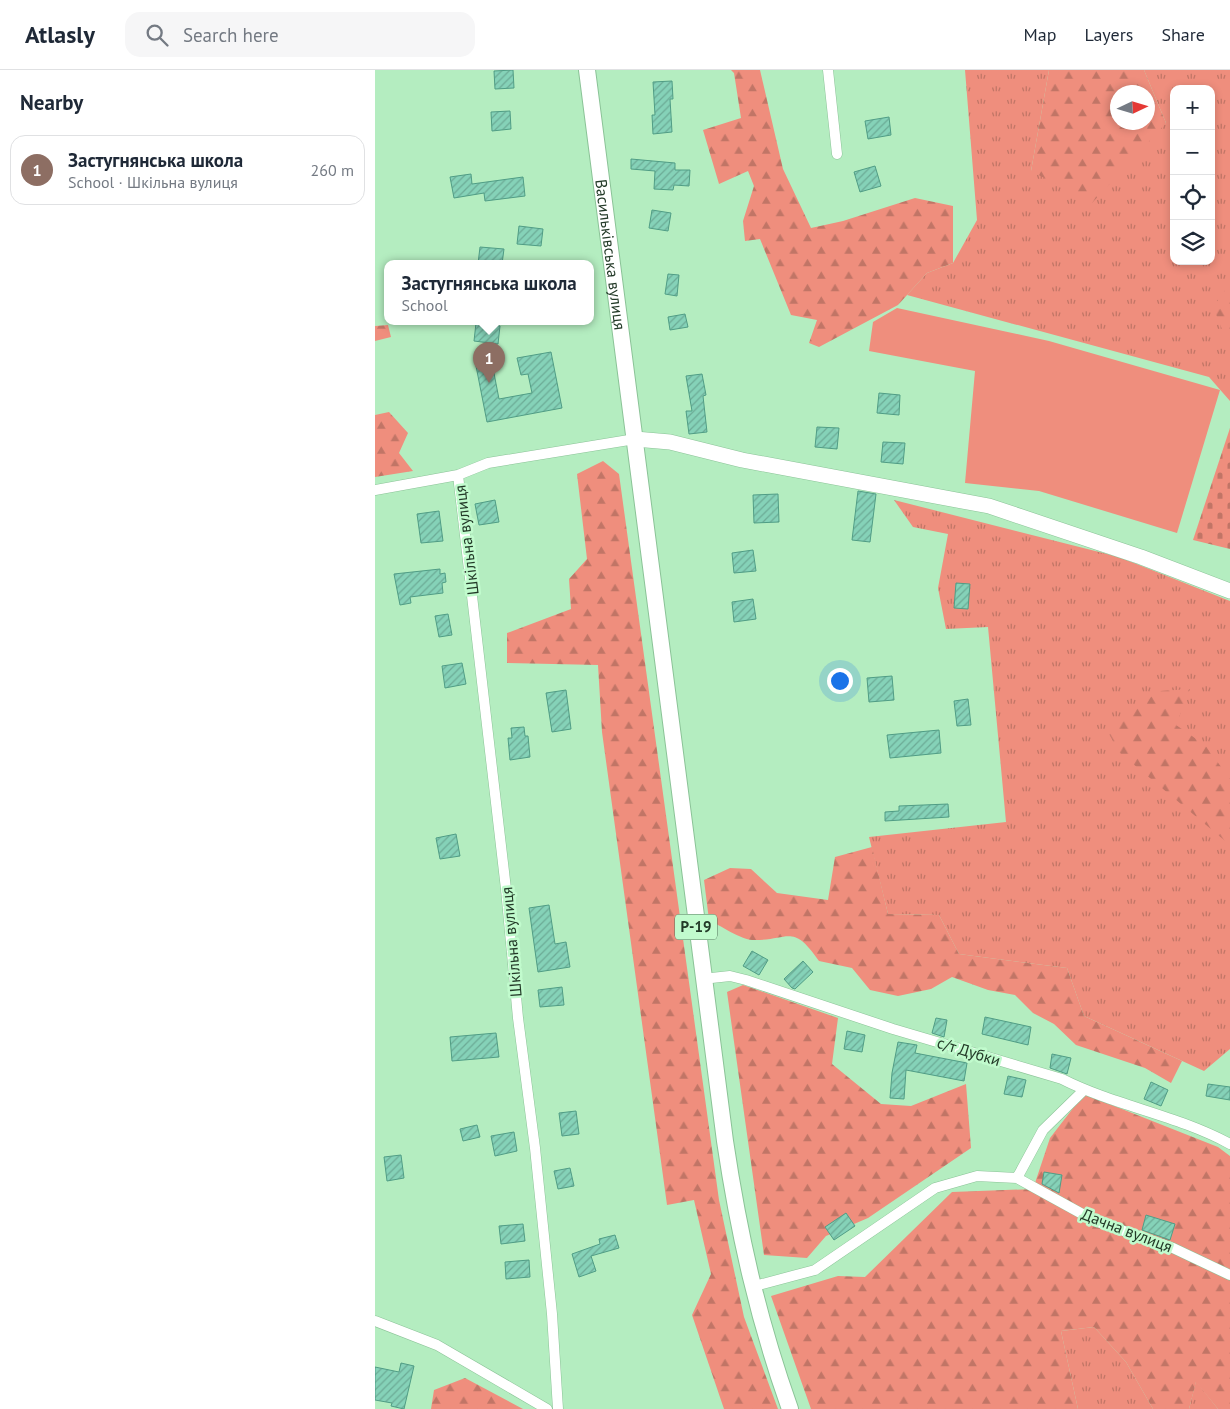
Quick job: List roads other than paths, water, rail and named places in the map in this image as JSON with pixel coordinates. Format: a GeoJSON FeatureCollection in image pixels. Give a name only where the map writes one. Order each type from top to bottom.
{"type":"FeatureCollection","features":[{"type":"Feature","properties":{"kind":"main road","name":"Васильківська вулиця"},"geometry":{"type":"LineString","coordinates":[[587,70],[635,439]]}},
{"type":"Feature","properties":{"kind":"main road","name":"Р-19"},"geometry":{"type":"LineString","coordinates":[[635,439],[702,979],[737,1218],[751,1287],[767,1347],[790,1409]]}},
{"type":"Feature","properties":{"kind":"street"},"geometry":{"type":"LineString","coordinates":[[828,70],[837,154]]}},
{"type":"Feature","properties":{"kind":"street"},"geometry":{"type":"LineString","coordinates":[[375,490],[458,475],[488,463],[635,439],[670,442],[743,460],[989,506],[1141,557],[1230,591]]}},
{"type":"Feature","properties":{"kind":"street","name":"Шкільна вулиця"},"geometry":{"type":"LineString","coordinates":[[458,475],[506,889],[518,1018],[534,1139],[552,1314],[558,1409]]}},
{"type":"Feature","properties":{"kind":"street","name":"с/т Дубки"},"geometry":{"type":"LineString","coordinates":[[702,979],[730,976],[746,980],[893,1029],[1062,1079],[1084,1090],[1201,1131],[1230,1144]]}},
{"type":"Feature","properties":{"kind":"street"},"geometry":{"type":"LineString","coordinates":[[751,1287],[815,1270],[935,1188],[977,1176],[1017,1178],[1043,1130],[1084,1090]]}},
{"type":"Feature","properties":{"kind":"street","name":"Дачна вулиця"},"geometry":{"type":"LineString","coordinates":[[1017,1178],[1095,1222],[1184,1253],[1230,1275]]}},
{"type":"Feature","properties":{"kind":"street"},"geometry":{"type":"LineString","coordinates":[[375,1321],[437,1345],[547,1409]]}},
{"type":"Feature","properties":{"kind":"place","name":"Застугнянська школа"},"geometry":{"type":"Point","coordinates":[489,383]}}]}
